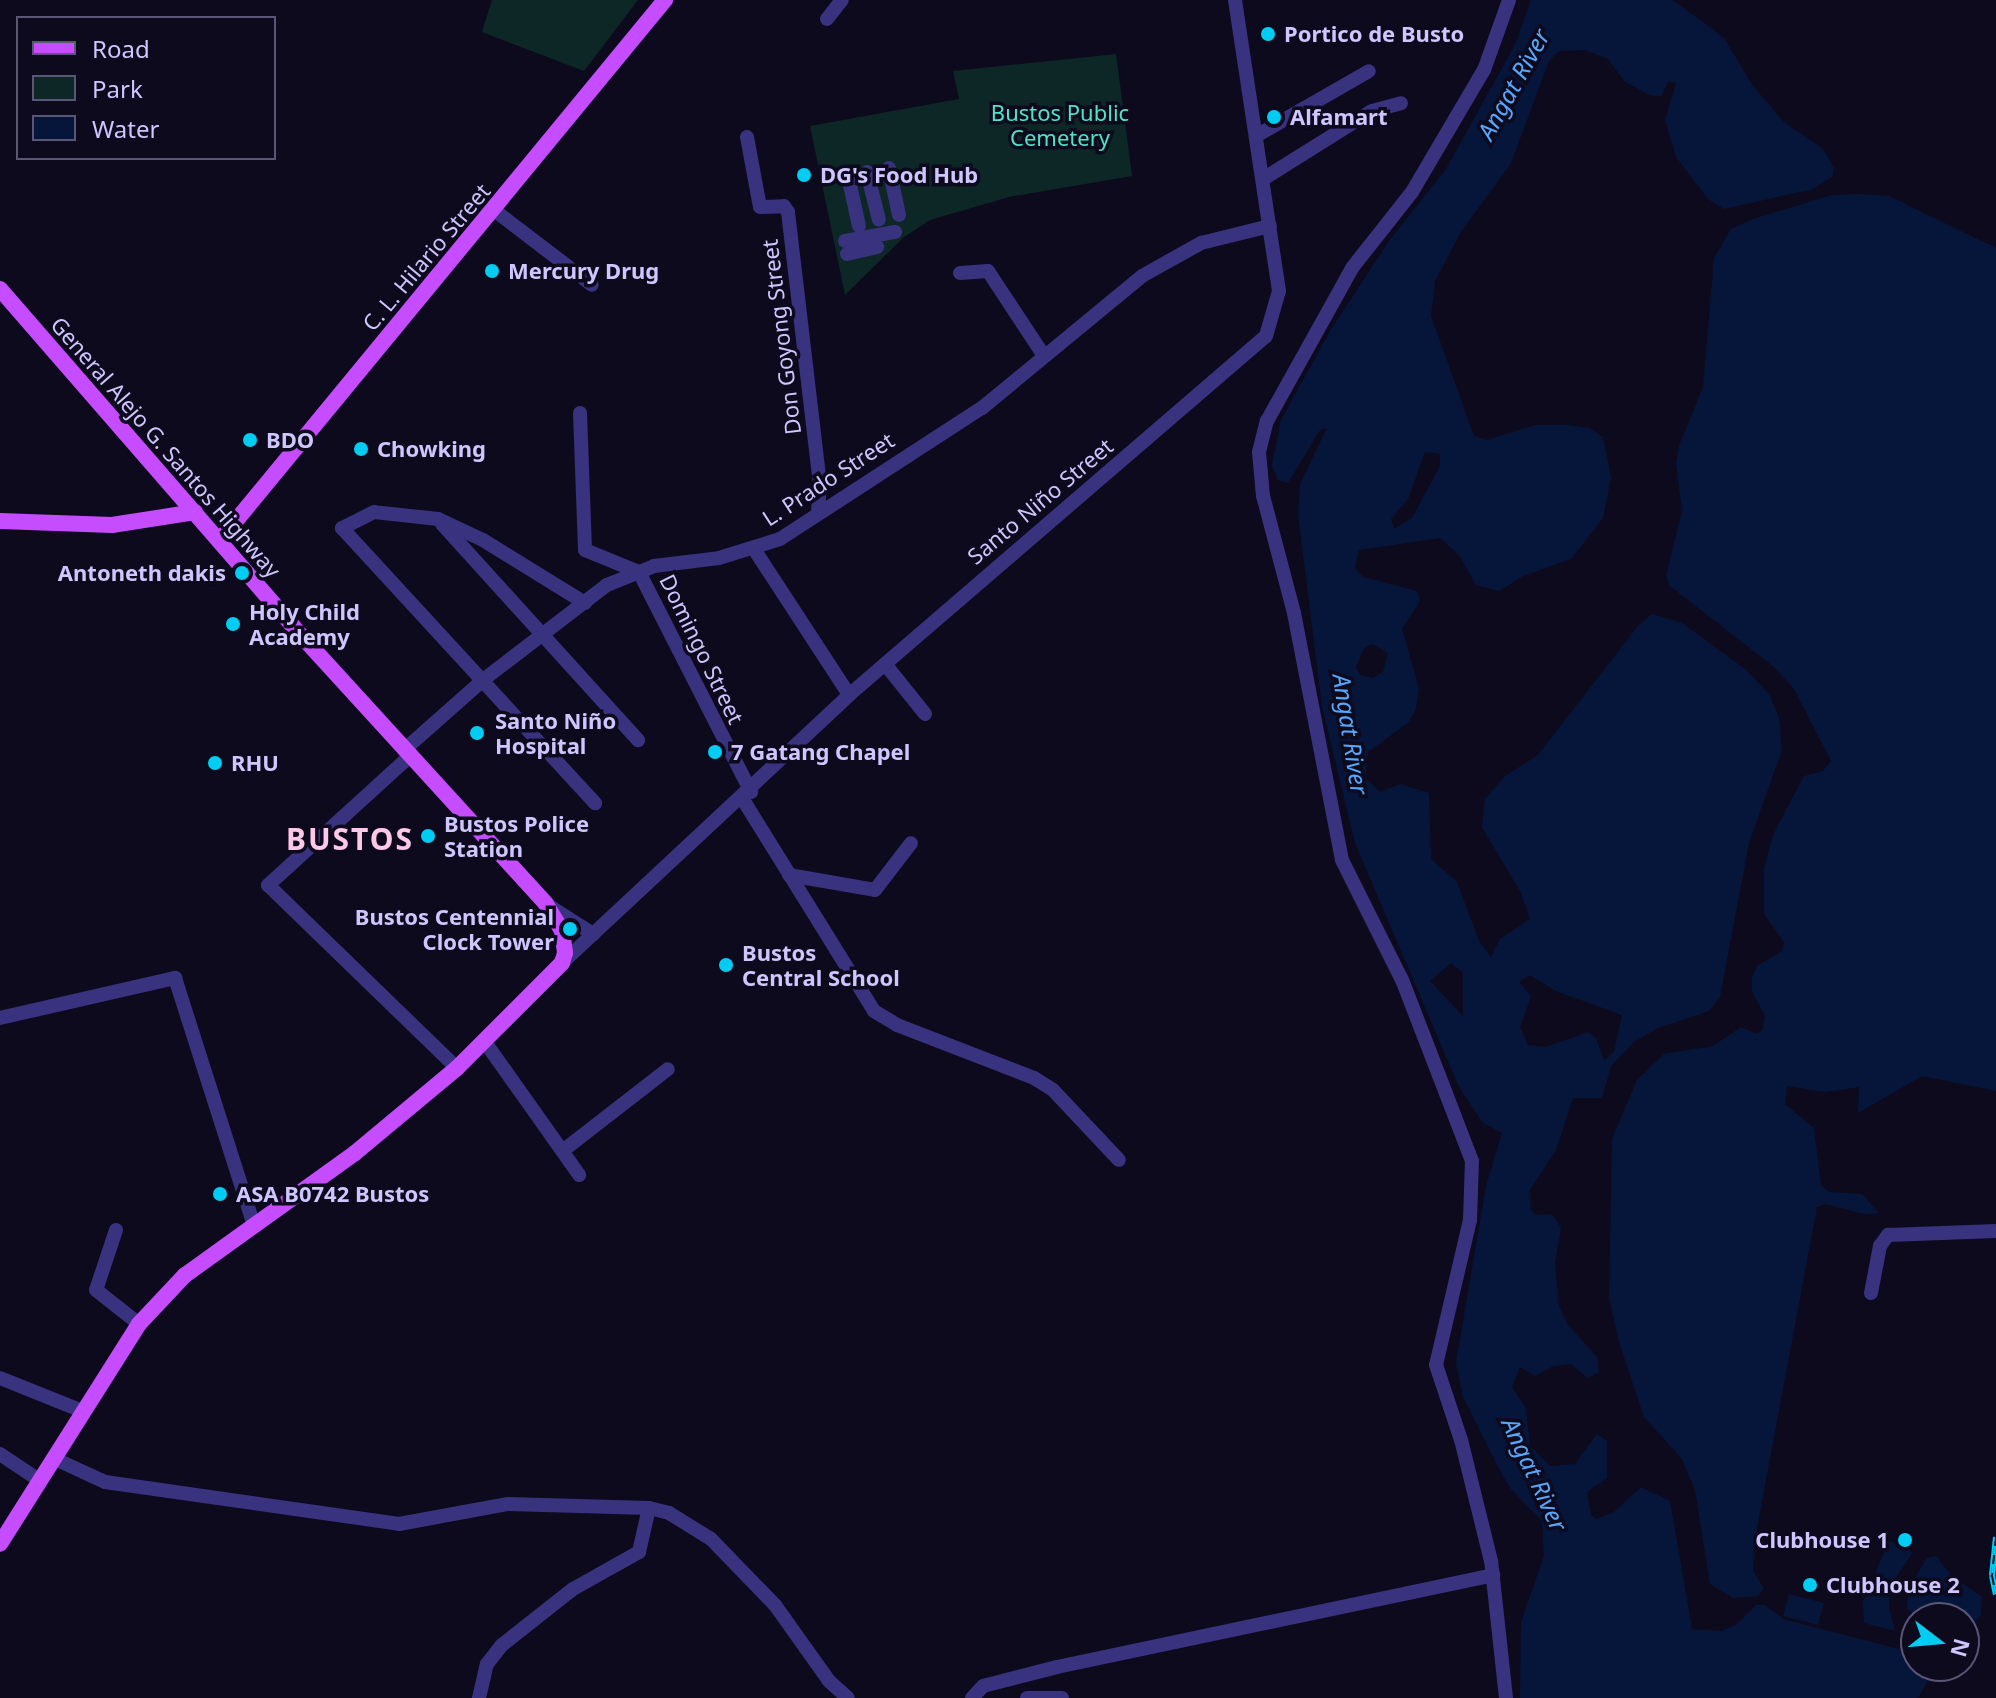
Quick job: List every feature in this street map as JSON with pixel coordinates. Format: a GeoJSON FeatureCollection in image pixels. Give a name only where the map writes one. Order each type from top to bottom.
{"type":"FeatureCollection","features":[{"type":"Feature","properties":{"kind":"main road","name":"C. L. Hilario Street"},"geometry":{"type":"LineString","coordinates":[[220,540],[665,0]]}},
{"type":"Feature","properties":{"kind":"main road","name":"General Alejo G. Santos Highway"},"geometry":{"type":"LineString","coordinates":[[0,289],[407,753],[546,904],[562,931],[562,963]]}},
{"type":"Feature","properties":{"kind":"main road"},"geometry":{"type":"LineString","coordinates":[[0,521],[112,525],[195,512]]}},
{"type":"Feature","properties":{"kind":"main road"},"geometry":{"type":"LineString","coordinates":[[0,1544],[139,1324],[185,1275],[355,1153],[457,1068],[562,963]]}},
{"type":"Feature","properties":{"kind":"street"},"geometry":{"type":"LineString","coordinates":[[827,19],[842,0]]}},
{"type":"Feature","properties":{"kind":"street","name":"Santo Niño Street"},"geometry":{"type":"LineString","coordinates":[[562,963],[746,795],[849,695],[1266,336],[1279,307],[1270,226],[1235,0]]}},
{"type":"Feature","properties":{"kind":"street"},"geometry":{"type":"LineString","coordinates":[[1506,1698],[1493,1575],[1461,1440],[1436,1365],[1470,1220],[1472,1161],[1402,980],[1342,860],[1294,613],[1263,496],[1259,452],[1267,421],[1352,268],[1412,192],[1484,70],[1509,0]]}},
{"type":"Feature","properties":{"kind":"street"},"geometry":{"type":"LineString","coordinates":[[1256,136],[1369,71]]}},
{"type":"Feature","properties":{"kind":"street"},"geometry":{"type":"LineString","coordinates":[[1263,179],[1372,111],[1401,103]]}},
{"type":"Feature","properties":{"kind":"street","name":"Don Goyong Street"},"geometry":{"type":"LineString","coordinates":[[747,137],[760,207],[784,206],[788,212],[818,469],[818,511]]}},
{"type":"Feature","properties":{"kind":"street"},"geometry":{"type":"LineString","coordinates":[[889,168],[899,215]]}},
{"type":"Feature","properties":{"kind":"street"},"geometry":{"type":"LineString","coordinates":[[867,172],[879,220]]}},
{"type":"Feature","properties":{"kind":"street"},"geometry":{"type":"LineString","coordinates":[[848,176],[859,226]]}},
{"type":"Feature","properties":{"kind":"street"},"geometry":{"type":"LineString","coordinates":[[494,210],[592,285]]}},
{"type":"Feature","properties":{"kind":"street","name":"L. Prado Street"},"geometry":{"type":"LineString","coordinates":[[457,1068],[268,885],[483,680],[607,585],[639,572],[754,549],[780,539],[818,511],[982,408],[1142,276],[1201,243],[1270,226]]}},
{"type":"Feature","properties":{"kind":"street"},"geometry":{"type":"LineString","coordinates":[[877,247],[846,248],[895,232]]}},
{"type":"Feature","properties":{"kind":"street"},"geometry":{"type":"LineString","coordinates":[[960,273],[988,271],[1044,356]]}},
{"type":"Feature","properties":{"kind":"street","name":"Domingo Street"},"geometry":{"type":"LineString","coordinates":[[580,413],[585,550],[639,572],[746,795],[789,875],[857,988],[884,1019],[1034,1078],[1053,1090],[1119,1160]]}},
{"type":"Feature","properties":{"kind":"street"},"geometry":{"type":"LineString","coordinates":[[585,603],[483,540],[438,519],[374,512],[342,528],[595,803]]}},
{"type":"Feature","properties":{"kind":"street"},"geometry":{"type":"LineString","coordinates":[[438,519],[638,740]]}},
{"type":"Feature","properties":{"kind":"street"},"geometry":{"type":"LineString","coordinates":[[754,549],[849,695]]}},
{"type":"Feature","properties":{"kind":"street"},"geometry":{"type":"LineString","coordinates":[[885,664],[925,714]]}},
{"type":"Feature","properties":{"kind":"street"},"geometry":{"type":"LineString","coordinates":[[789,875],[875,890],[911,843]]}},
{"type":"Feature","properties":{"kind":"street"},"geometry":{"type":"LineString","coordinates":[[546,904],[593,934]]}},
{"type":"Feature","properties":{"kind":"street"},"geometry":{"type":"LineString","coordinates":[[0,1018],[96,992],[175,978],[254,1225]]}},
{"type":"Feature","properties":{"kind":"street"},"geometry":{"type":"LineString","coordinates":[[485,1042],[565,1149],[579,1175]]}},
{"type":"Feature","properties":{"kind":"street"},"geometry":{"type":"LineString","coordinates":[[565,1149],[668,1069]]}},
{"type":"Feature","properties":{"kind":"street"},"geometry":{"type":"LineString","coordinates":[[116,1230],[96,1290],[139,1324]]}},
{"type":"Feature","properties":{"kind":"street"},"geometry":{"type":"LineString","coordinates":[[1871,1293],[1880,1246],[1888,1235],[1996,1231]]}},
{"type":"Feature","properties":{"kind":"street"},"geometry":{"type":"LineString","coordinates":[[0,1378],[82,1411]]}},
{"type":"Feature","properties":{"kind":"street"},"geometry":{"type":"LineString","coordinates":[[0,1454],[39,1480]]}},
{"type":"Feature","properties":{"kind":"street"},"geometry":{"type":"LineString","coordinates":[[53,1458],[105,1482],[399,1524],[508,1504],[649,1508],[686,1521],[711,1539],[775,1605],[829,1681],[848,1698]]}},
{"type":"Feature","properties":{"kind":"street"},"geometry":{"type":"LineString","coordinates":[[479,1698],[487,1664],[502,1645],[573,1589],[639,1552],[649,1508]]}},
{"type":"Feature","properties":{"kind":"street"},"geometry":{"type":"LineString","coordinates":[[972,1698],[983,1686],[1057,1667],[1493,1575]]}},
{"type":"Feature","properties":{"kind":"street"},"geometry":{"type":"LineString","coordinates":[[1027,1698],[1062,1698]]}},
{"type":"Feature","properties":{"kind":"green space"},"geometry":{"type":"Polygon","coordinates":[[[492,0],[638,0],[584,71],[482,32],[492,0]]]}},
{"type":"Feature","properties":{"kind":"green space","name":"Bustos Public Cemetery"},"geometry":{"type":"Polygon","coordinates":[[[1116,54],[1132,176],[1009,197],[930,220],[904,237],[845,295],[810,126],[959,99],[953,71],[1116,54]]]}},
{"type":"Feature","properties":{"kind":"water","name":"Angat River"},"geometry":{"type":"Polygon","coordinates":[[[1531,0],[1673,0],[1724,38],[1753,86],[1784,122],[1823,149],[1834,168],[1832,177],[1813,189],[1724,209],[1708,199],[1676,157],[1665,120],[1676,83],[1669,81],[1661,96],[1650,95],[1625,82],[1608,59],[1585,50],[1559,51],[1549,61],[1511,163],[1461,232],[1435,281],[1431,316],[1474,436],[1487,440],[1536,425],[1566,425],[1589,428],[1603,437],[1611,478],[1603,518],[1571,559],[1523,576],[1499,591],[1476,585],[1459,555],[1440,538],[1359,550],[1355,568],[1363,577],[1417,591],[1420,601],[1402,629],[1419,688],[1416,708],[1409,722],[1368,752],[1365,778],[1380,792],[1400,784],[1429,793],[1431,859],[1457,882],[1479,941],[1491,957],[1500,939],[1530,919],[1521,893],[1482,827],[1485,799],[1505,776],[1538,755],[1638,626],[1652,614],[1682,623],[1745,669],[1769,694],[1779,718],[1782,750],[1749,843],[1720,997],[1709,1011],[1658,1028],[1634,1042],[1611,1066],[1602,1098],[1573,1098],[1556,1150],[1529,1191],[1531,1210],[1536,1215],[1552,1214],[1561,1228],[1555,1263],[1559,1306],[1568,1325],[1597,1357],[1599,1372],[1588,1378],[1571,1364],[1553,1366],[1535,1376],[1520,1367],[1512,1387],[1526,1408],[1530,1446],[1550,1466],[1575,1464],[1597,1434],[1607,1441],[1607,1478],[1587,1492],[1591,1515],[1596,1519],[1614,1512],[1641,1487],[1670,1501],[1692,1629],[1721,1631],[1736,1625],[1756,1605],[1765,1605],[1783,1619],[1900,1649],[1900,1682],[1927,1682],[1918,1698],[1520,1698],[1521,1622],[1544,1556],[1542,1521],[1510,1488],[1495,1461],[1463,1397],[1456,1363],[1486,1186],[1502,1133],[1483,1123],[1459,1087],[1355,843],[1322,706],[1298,513],[1300,484],[1327,428],[1320,430],[1288,483],[1278,480],[1272,465],[1281,420],[1330,331],[1389,241],[1446,169],[1515,45],[1531,0]],[[1425,452],[1408,499],[1391,519],[1394,529],[1412,518],[1440,466],[1440,454],[1425,452]],[[1372,644],[1364,648],[1356,667],[1360,675],[1373,678],[1383,672],[1388,653],[1372,644]],[[1451,963],[1430,981],[1463,1016],[1463,973],[1451,963]],[[1530,975],[1519,982],[1531,996],[1520,1027],[1528,1045],[1546,1047],[1588,1032],[1596,1038],[1604,1060],[1614,1052],[1622,1015],[1556,991],[1530,975]]]}},
{"type":"Feature","properties":{"kind":"water"},"geometry":{"type":"Polygon","coordinates":[[[1832,195],[1889,196],[1996,248],[1996,1091],[1922,1076],[1858,1113],[1859,1087],[1826,1092],[1787,1086],[1785,1104],[1814,1128],[1821,1185],[1829,1192],[1862,1194],[1879,1213],[1864,1214],[1826,1204],[1817,1207],[1754,1544],[1753,1571],[1764,1588],[1758,1596],[1733,1598],[1710,1584],[1695,1490],[1682,1459],[1644,1417],[1619,1342],[1609,1297],[1612,1139],[1637,1080],[1664,1054],[1713,1046],[1741,1027],[1757,1034],[1763,1029],[1765,1015],[1752,992],[1752,977],[1758,965],[1782,951],[1784,942],[1764,914],[1764,868],[1773,835],[1804,776],[1823,771],[1831,761],[1794,689],[1774,667],[1670,586],[1666,576],[1682,511],[1676,464],[1679,446],[1703,387],[1714,258],[1731,229],[1753,219],[1832,195]]]}},
{"type":"Feature","properties":{"kind":"water"},"geometry":{"type":"Polygon","coordinates":[[[1889,1541],[1913,1552],[1890,1586],[1889,1608],[1895,1631],[1864,1623],[1863,1602],[1889,1541]]]}},
{"type":"Feature","properties":{"kind":"water"},"geometry":{"type":"Polygon","coordinates":[[[1936,1556],[1951,1575],[1982,1597],[1980,1616],[1980,1602],[1907,1602],[1908,1590],[1927,1558],[1936,1556]]]}},
{"type":"Feature","properties":{"kind":"water"},"geometry":{"type":"Polygon","coordinates":[[[1789,1594],[1824,1603],[1818,1625],[1783,1616],[1789,1594]]]}},
{"type":"Feature","properties":{"kind":"railway"},"geometry":{"type":"LineString","coordinates":[[1996,1537],[1992,1576],[1996,1595]]}},
{"type":"Feature","properties":{"kind":"place","name":"Portico de Busto"},"geometry":{"type":"Point","coordinates":[1268,34]}},
{"type":"Feature","properties":{"kind":"place","name":"Alfamart"},"geometry":{"type":"Point","coordinates":[1274,117]}},
{"type":"Feature","properties":{"kind":"place","name":"DG's Food Hub"},"geometry":{"type":"Point","coordinates":[804,175]}},
{"type":"Feature","properties":{"kind":"place","name":"Mercury Drug"},"geometry":{"type":"Point","coordinates":[492,271]}},
{"type":"Feature","properties":{"kind":"place","name":"BDO"},"geometry":{"type":"Point","coordinates":[250,440]}},
{"type":"Feature","properties":{"kind":"place","name":"Chowking"},"geometry":{"type":"Point","coordinates":[361,449]}},
{"type":"Feature","properties":{"kind":"place","name":"Antoneth dakis"},"geometry":{"type":"Point","coordinates":[242,573]}},
{"type":"Feature","properties":{"kind":"place","name":"Holy Child Academy"},"geometry":{"type":"Point","coordinates":[233,624]}},
{"type":"Feature","properties":{"kind":"place","name":"Santo Niño Hospital"},"geometry":{"type":"Point","coordinates":[477,733]}},
{"type":"Feature","properties":{"kind":"place","name":"7 Gatang Chapel"},"geometry":{"type":"Point","coordinates":[715,752]}},
{"type":"Feature","properties":{"kind":"place","name":"RHU"},"geometry":{"type":"Point","coordinates":[215,763]}},
{"type":"Feature","properties":{"kind":"place","name":"Bustos Police Station"},"geometry":{"type":"Point","coordinates":[428,836]}},
{"type":"Feature","properties":{"kind":"place","name":"Bustos Centennial Clock Tower"},"geometry":{"type":"Point","coordinates":[570,929]}},
{"type":"Feature","properties":{"kind":"place","name":"Bustos Central School"},"geometry":{"type":"Point","coordinates":[726,965]}},
{"type":"Feature","properties":{"kind":"place","name":"ASA B0742 Bustos"},"geometry":{"type":"Point","coordinates":[220,1194]}},
{"type":"Feature","properties":{"kind":"place","name":"Clubhouse 1"},"geometry":{"type":"Point","coordinates":[1905,1540]}},
{"type":"Feature","properties":{"kind":"place","name":"Clubhouse 2"},"geometry":{"type":"Point","coordinates":[1810,1585]}},
{"type":"Feature","properties":{"kind":"district","name":"BUSTOS"},"geometry":{"type":"Point","coordinates":[350,839]}}]}
